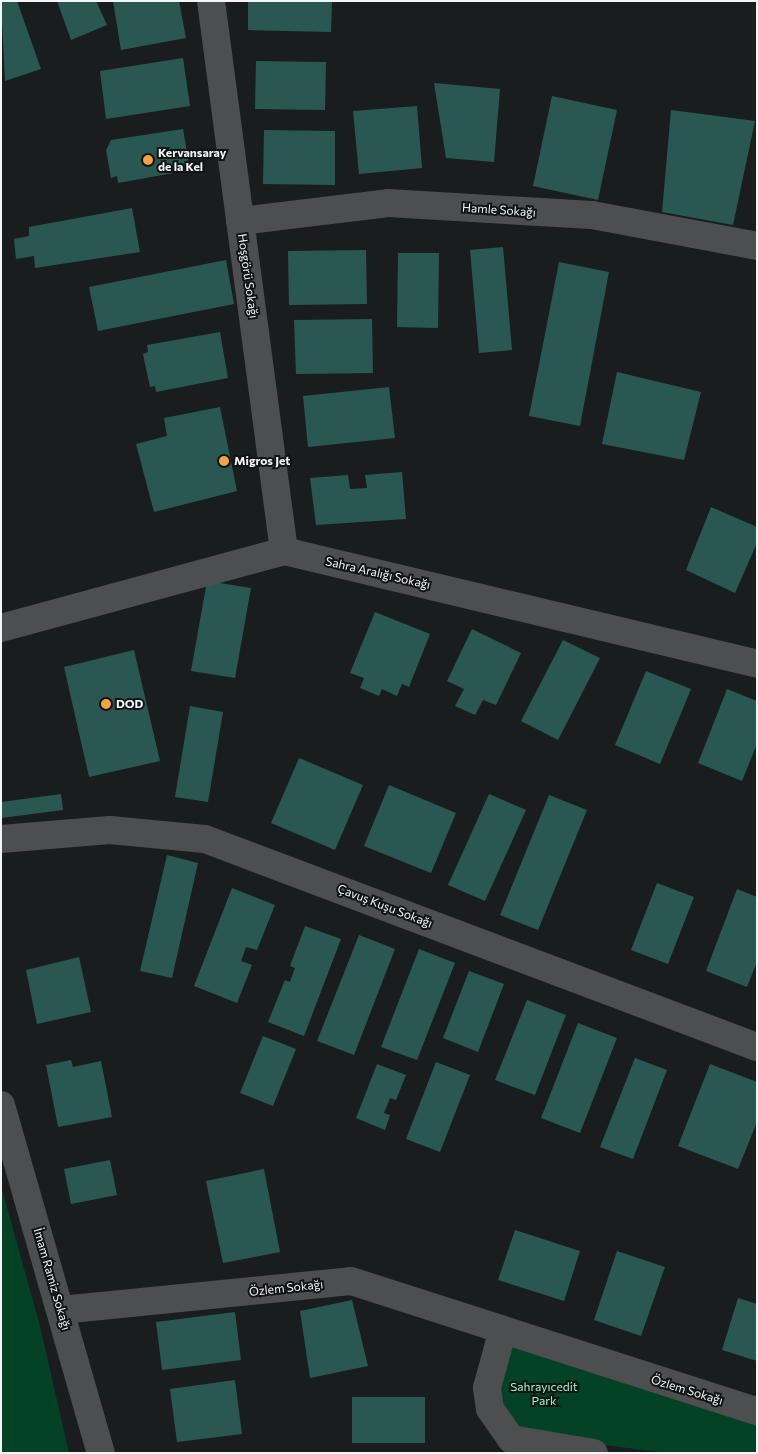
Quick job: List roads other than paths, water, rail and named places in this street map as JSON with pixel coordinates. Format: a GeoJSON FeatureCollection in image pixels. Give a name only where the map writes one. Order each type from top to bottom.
{"type":"FeatureCollection","features":[{"type":"Feature","properties":{"kind":"street","name":"Hoşgörü Sokağı"},"geometry":{"type":"LineString","coordinates":[[211,1],[284,551]]}},
{"type":"Feature","properties":{"kind":"street","name":"Hamle Sokağı"},"geometry":{"type":"LineString","coordinates":[[240,221],[388,203],[592,216],[757,246]]}},
{"type":"Feature","properties":{"kind":"street","name":"Sahra Aralığı Sokağı"},"geometry":{"type":"LineString","coordinates":[[1,628],[284,551],[757,664]]}},
{"type":"Feature","properties":{"kind":"street","name":"Çavuş Kuşu Sokağı"},"geometry":{"type":"LineString","coordinates":[[1,839],[110,830],[205,839],[757,1047]]}},
{"type":"Feature","properties":{"kind":"street","name":"İmam Ramiz Sokağı"},"geometry":{"type":"LineString","coordinates":[[1,1106],[101,1453]]}},
{"type":"Feature","properties":{"kind":"street","name":"Özlem Sokağı"},"geometry":{"type":"LineString","coordinates":[[61,1310],[351,1281],[502,1332],[757,1411]]}},
{"type":"Feature","properties":{"kind":"street"},"geometry":{"type":"LineString","coordinates":[[502,1332],[487,1388],[490,1410],[511,1439],[594,1453]]}},
{"type":"Feature","properties":{"kind":"place","name":"Kervansaray de la Kel"},"geometry":{"type":"Point","coordinates":[148,160]}},
{"type":"Feature","properties":{"kind":"place","name":"Migros Jet"},"geometry":{"type":"Point","coordinates":[224,461]}},
{"type":"Feature","properties":{"kind":"place","name":"DOD"},"geometry":{"type":"Point","coordinates":[106,704]}},
{"type":"Feature","properties":{"kind":"park label","name":"Sahrayıcedit Park"},"geometry":{"type":"Point","coordinates":[544,1394]}}]}
